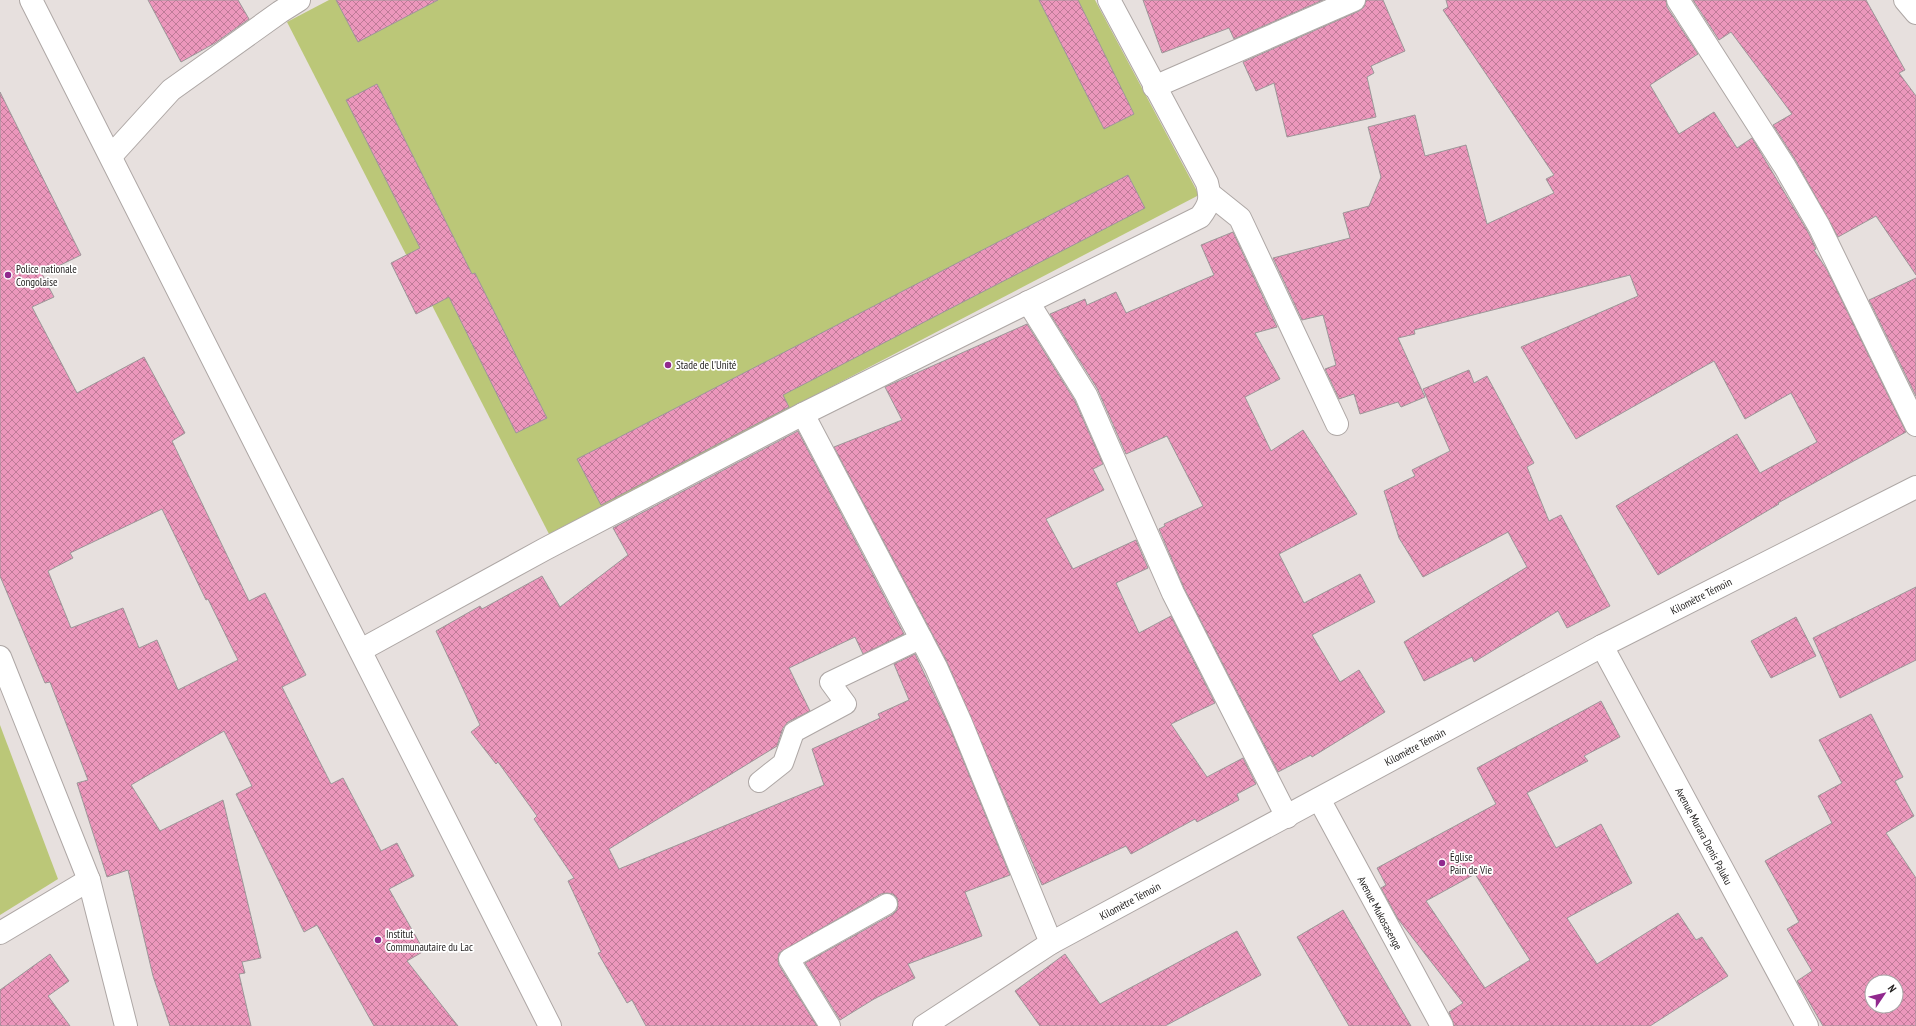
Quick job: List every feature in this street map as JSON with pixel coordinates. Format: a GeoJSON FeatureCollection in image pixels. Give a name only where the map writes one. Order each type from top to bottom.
{"type":"FeatureCollection","features":[{"type":"Feature","properties":{"kind":"main road"},"geometry":{"type":"LineString","coordinates":[[31,0],[550,1026]]}},
{"type":"Feature","properties":{"kind":"main road"},"geometry":{"type":"LineString","coordinates":[[111,156],[172,90],[299,0]]}},
{"type":"Feature","properties":{"kind":"main road"},"geometry":{"type":"LineString","coordinates":[[361,650],[552,546],[803,414],[1200,217],[1209,205],[1210,194],[1207,183],[1154,87],[1109,0]]}},
{"type":"Feature","properties":{"kind":"main road"},"geometry":{"type":"LineString","coordinates":[[1154,87],[1354,0]]}},
{"type":"Feature","properties":{"kind":"main road"},"geometry":{"type":"LineString","coordinates":[[1678,0],[1785,167],[1819,226],[1916,425]]}},
{"type":"Feature","properties":{"kind":"main road"},"geometry":{"type":"LineString","coordinates":[[1905,0],[1916,13]]}},
{"type":"Feature","properties":{"kind":"main road"},"geometry":{"type":"LineString","coordinates":[[1210,194],[1240,218],[1337,424]]}},
{"type":"Feature","properties":{"kind":"main road"},"geometry":{"type":"LineString","coordinates":[[1028,302],[1086,396],[1173,593],[1287,817]]}},
{"type":"Feature","properties":{"kind":"main road"},"geometry":{"type":"LineString","coordinates":[[803,414],[922,638],[961,723],[1051,943]]}},
{"type":"Feature","properties":{"kind":"main road","name":"Kilomètre Témoin"},"geometry":{"type":"LineString","coordinates":[[924,1026],[1051,943],[1602,646],[1916,487]]}},
{"type":"Feature","properties":{"kind":"main road","name":"Avenue Murara Denis Paluku"},"geometry":{"type":"LineString","coordinates":[[1602,646],[1806,1026]]}},
{"type":"Feature","properties":{"kind":"main road"},"geometry":{"type":"LineString","coordinates":[[0,656],[89,880],[126,1026]]}},
{"type":"Feature","properties":{"kind":"main road","name":"Avenue Mukosasenge"},"geometry":{"type":"LineString","coordinates":[[1319,799],[1442,1026]]}},
{"type":"Feature","properties":{"kind":"main road"},"geometry":{"type":"LineString","coordinates":[[0,933],[89,880]]}},
{"type":"Feature","properties":{"kind":"lane"},"geometry":{"type":"LineString","coordinates":[[759,782],[783,763],[794,732],[846,704],[830,682],[922,638]]}},
{"type":"Feature","properties":{"kind":"lane"},"geometry":{"type":"LineString","coordinates":[[830,1026],[789,959],[887,904]]}},
{"type":"Feature","properties":{"kind":"green space","name":"Stade de l'Unité"},"geometry":{"type":"Polygon","coordinates":[[[329,0],[1095,0],[1199,195],[549,534],[287,22],[329,0]]]}},
{"type":"Feature","properties":{"kind":"green space"},"geometry":{"type":"Polygon","coordinates":[[[0,725],[58,879],[0,915],[0,725]]]}},
{"type":"Feature","properties":{"kind":"building"},"geometry":{"type":"Polygon","coordinates":[[[148,0],[238,0],[249,19],[215,43],[181,62],[148,0]]]}},
{"type":"Feature","properties":{"kind":"building"},"geometry":{"type":"Polygon","coordinates":[[[336,0],[438,0],[358,42],[336,0]]]}},
{"type":"Feature","properties":{"kind":"building"},"geometry":{"type":"Polygon","coordinates":[[[1039,0],[1078,0],[1134,114],[1104,129],[1039,0]]]}},
{"type":"Feature","properties":{"kind":"building"},"geometry":{"type":"Polygon","coordinates":[[[1143,0],[1323,0],[1234,39],[1229,28],[1162,53],[1143,0]]]}},
{"type":"Feature","properties":{"kind":"building"},"geometry":{"type":"Polygon","coordinates":[[[1366,0],[1383,0],[1405,51],[1371,66],[1374,73],[1367,77],[1376,117],[1287,137],[1274,83],[1256,91],[1243,62],[1359,11],[1364,7],[1366,0]]]}},
{"type":"Feature","properties":{"kind":"building"},"geometry":{"type":"Polygon","coordinates":[[[1446,0],[1666,0],[1667,7],[1698,54],[1650,85],[1679,134],[1714,112],[1737,148],[1752,138],[1808,232],[1816,249],[1814,250],[1827,270],[1906,432],[1778,503],[1779,504],[1658,575],[1616,506],[1737,434],[1760,473],[1817,442],[1791,393],[1745,419],[1714,361],[1576,439],[1521,347],[1638,296],[1630,275],[1414,330],[1415,334],[1398,338],[1425,397],[1401,407],[1398,402],[1360,414],[1354,394],[1339,399],[1325,369],[1336,365],[1323,315],[1302,320],[1273,258],[1350,238],[1343,213],[1369,206],[1381,177],[1368,127],[1415,115],[1425,156],[1466,145],[1487,224],[1554,193],[1546,179],[1554,175],[1443,10],[1448,7],[1446,0]]]}},
{"type":"Feature","properties":{"kind":"building"},"geometry":{"type":"Polygon","coordinates":[[[1693,0],[1866,0],[1905,70],[1899,73],[1916,96],[1916,275],[1876,216],[1838,237],[1796,161],[1773,125],[1792,114],[1731,32],[1719,40],[1693,0]]]}},
{"type":"Feature","properties":{"kind":"building"},"geometry":{"type":"Polygon","coordinates":[[[377,84],[472,274],[475,273],[547,418],[516,433],[449,297],[416,314],[391,263],[420,248],[346,100],[377,84]]]}},
{"type":"Feature","properties":{"kind":"building"},"geometry":{"type":"Polygon","coordinates":[[[0,92],[81,255],[42,274],[54,297],[32,307],[77,393],[144,357],[185,433],[172,441],[249,601],[265,593],[306,675],[282,687],[331,784],[343,778],[381,851],[397,843],[414,876],[389,889],[424,951],[407,961],[458,1026],[374,1026],[317,925],[304,932],[236,794],[252,786],[224,731],[131,785],[160,831],[223,800],[261,958],[242,962],[245,973],[239,974],[251,1026],[170,1026],[153,976],[128,870],[107,877],[77,783],[88,780],[50,682],[45,683],[0,576],[0,92]],[[162,509],[70,553],[73,558],[48,571],[71,628],[123,608],[139,648],[157,640],[178,690],[238,660],[208,599],[206,600],[162,509]]]}},
{"type":"Feature","properties":{"kind":"building"},"geometry":{"type":"Polygon","coordinates":[[[1128,175],[1145,208],[783,395],[789,407],[601,505],[577,459],[1128,175]]]}},
{"type":"Feature","properties":{"kind":"building"},"geometry":{"type":"Polygon","coordinates":[[[1233,232],[1277,327],[1255,333],[1280,379],[1245,397],[1271,451],[1303,430],[1357,514],[1279,554],[1304,603],[1360,574],[1375,602],[1312,635],[1340,682],[1359,670],[1385,712],[1312,757],[1311,755],[1278,772],[1184,588],[1159,529],[1165,526],[1164,524],[1203,506],[1167,436],[1126,454],[1097,388],[1050,314],[1085,299],[1087,305],[1116,292],[1126,313],[1214,275],[1201,245],[1233,232]]]}},
{"type":"Feature","properties":{"kind":"building"},"geometry":{"type":"Polygon","coordinates":[[[1916,278],[1916,396],[1869,300],[1916,278]]]}},
{"type":"Feature","properties":{"kind":"building"},"geometry":{"type":"Polygon","coordinates":[[[1027,324],[1075,401],[1103,464],[1093,469],[1104,490],[1046,519],[1073,569],[1136,540],[1148,568],[1116,583],[1139,633],[1171,616],[1215,703],[1171,724],[1207,777],[1243,758],[1256,784],[1237,794],[1239,800],[1197,822],[1195,819],[1131,854],[1126,846],[1042,885],[947,662],[834,447],[902,420],[885,387],[1027,324]]]}},
{"type":"Feature","properties":{"kind":"building"},"geometry":{"type":"Polygon","coordinates":[[[1469,370],[1474,383],[1487,376],[1534,463],[1527,467],[1549,521],[1561,515],[1610,606],[1567,628],[1558,611],[1474,662],[1472,657],[1424,681],[1404,642],[1527,567],[1508,532],[1423,577],[1399,538],[1384,491],[1415,476],[1412,470],[1450,451],[1423,389],[1469,370]]]}},
{"type":"Feature","properties":{"kind":"building"},"geometry":{"type":"Polygon","coordinates":[[[798,431],[904,634],[863,654],[855,637],[789,668],[810,711],[788,722],[783,728],[777,746],[609,849],[619,869],[824,785],[812,749],[880,718],[878,714],[909,700],[894,664],[915,654],[950,728],[1010,875],[965,892],[982,936],[908,964],[915,978],[874,999],[840,1020],[805,963],[893,914],[897,910],[898,904],[897,898],[893,894],[881,894],[779,953],[779,965],[817,1026],[646,1026],[632,1000],[627,1003],[598,953],[601,952],[568,881],[574,878],[534,819],[537,816],[498,762],[496,764],[471,732],[480,725],[436,631],[480,606],[482,609],[542,576],[560,607],[628,555],[613,528],[798,431]]]}},
{"type":"Feature","properties":{"kind":"building"},"geometry":{"type":"Polygon","coordinates":[[[1916,587],[1916,660],[1840,698],[1813,638],[1916,587]]]}},
{"type":"Feature","properties":{"kind":"building"},"geometry":{"type":"Polygon","coordinates":[[[1796,617],[1816,656],[1771,678],[1751,641],[1796,617]]]}},
{"type":"Feature","properties":{"kind":"building"},"geometry":{"type":"Polygon","coordinates":[[[1601,701],[1620,737],[1584,756],[1588,761],[1527,793],[1556,848],[1601,824],[1632,883],[1567,918],[1597,964],[1678,913],[1696,940],[1702,937],[1728,976],[1650,1026],[1454,1026],[1449,1012],[1463,1003],[1398,919],[1381,888],[1386,885],[1377,868],[1496,804],[1477,768],[1601,701]],[[1475,874],[1426,901],[1485,988],[1530,960],[1475,874]]]}},
{"type":"Feature","properties":{"kind":"building"},"geometry":{"type":"Polygon","coordinates":[[[1871,714],[1903,777],[1895,781],[1914,816],[1886,833],[1916,878],[1916,1026],[1823,1026],[1797,981],[1812,971],[1787,929],[1799,922],[1765,861],[1832,823],[1818,796],[1842,783],[1819,740],[1871,714]]]}},
{"type":"Feature","properties":{"kind":"building"},"geometry":{"type":"Polygon","coordinates":[[[1343,910],[1411,1026],[1349,1026],[1297,937],[1343,910]]]}},
{"type":"Feature","properties":{"kind":"building"},"geometry":{"type":"Polygon","coordinates":[[[1237,931],[1261,975],[1165,1026],[1040,1026],[1015,991],[1065,954],[1100,1004],[1237,931]]]}},
{"type":"Feature","properties":{"kind":"building"},"geometry":{"type":"Polygon","coordinates":[[[50,954],[69,981],[48,996],[70,1026],[0,1026],[0,990],[50,954]]]}},
{"type":"Feature","properties":{"kind":"place","name":"Police nationale Congolaise"},"geometry":{"type":"Point","coordinates":[8,275]}},
{"type":"Feature","properties":{"kind":"place","name":"Stade de l'Unité"},"geometry":{"type":"Point","coordinates":[668,365]}},
{"type":"Feature","properties":{"kind":"place","name":"Église Pain de Vie"},"geometry":{"type":"Point","coordinates":[1442,863]}},
{"type":"Feature","properties":{"kind":"place","name":"Institut Communautaire du Lac"},"geometry":{"type":"Point","coordinates":[378,940]}}]}
